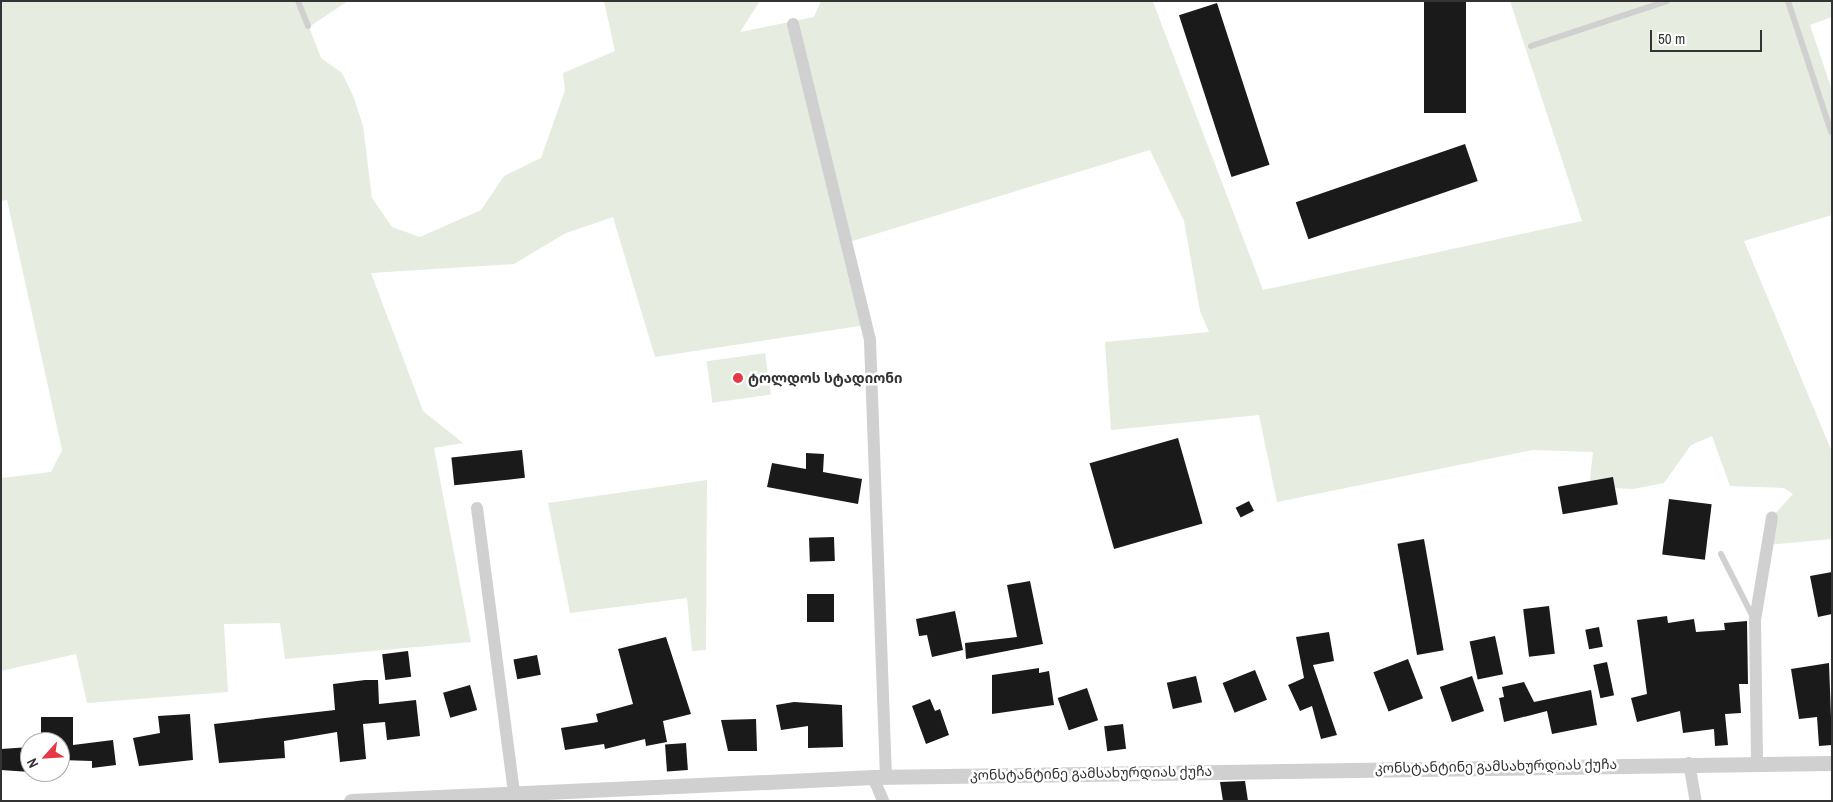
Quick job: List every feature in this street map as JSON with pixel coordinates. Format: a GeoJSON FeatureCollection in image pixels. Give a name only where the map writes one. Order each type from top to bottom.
{"type":"FeatureCollection","features":[{"type":"Feature","properties":{"kind":"street"},"geometry":{"type":"LineString","coordinates":[[793,24],[870,341],[879,777],[883,801]]}},
{"type":"Feature","properties":{"kind":"street"},"geometry":{"type":"LineString","coordinates":[[477,508],[514,793]]}},
{"type":"Feature","properties":{"kind":"street"},"geometry":{"type":"LineString","coordinates":[[1757,761],[1754,620],[1772,517]]}},
{"type":"Feature","properties":{"kind":"street","name":"კონსტანტინე გამსახურდიას ქუჩა"},"geometry":{"type":"LineString","coordinates":[[351,801],[879,777],[1757,761],[1832,764]]}},
{"type":"Feature","properties":{"kind":"street"},"geometry":{"type":"LineString","coordinates":[[1689,762],[1696,801]]}},
{"type":"Feature","properties":{"kind":"lane"},"geometry":{"type":"LineString","coordinates":[[298,1],[308,26]]}},
{"type":"Feature","properties":{"kind":"lane"},"geometry":{"type":"LineString","coordinates":[[1531,46],[1667,1]]}},
{"type":"Feature","properties":{"kind":"lane"},"geometry":{"type":"LineString","coordinates":[[1788,1],[1831,132]]}},
{"type":"Feature","properties":{"kind":"lane"},"geometry":{"type":"LineString","coordinates":[[1721,554],[1754,620]]}},
{"type":"Feature","properties":{"kind":"shaded area"},"geometry":{"type":"Polygon","coordinates":[[[1,1],[348,1],[309,27],[321,58],[342,73],[354,98],[363,126],[372,198],[392,227],[420,237],[481,210],[504,176],[541,158],[565,90],[563,73],[615,51],[604,1],[760,1],[740,32],[814,17],[821,1],[1153,2],[1263,290],[1582,221],[1510,1],[1832,1],[1832,17],[1810,25],[1832,90],[1832,215],[1744,241],[1832,452],[1832,539],[1767,545],[1772,517],[1793,494],[1784,488],[1730,486],[1712,436],[1691,445],[1664,483],[1633,489],[1589,487],[1593,452],[1532,450],[1277,502],[1259,415],[1111,430],[1105,342],[1209,332],[1200,311],[1184,221],[1150,150],[846,243],[866,325],[655,357],[613,217],[566,233],[514,264],[371,273],[423,411],[463,443],[434,448],[471,642],[285,659],[280,623],[224,624],[228,692],[87,703],[76,654],[1,671],[1,478],[51,472],[62,450],[7,200],[1,201],[1,1]]]}},
{"type":"Feature","properties":{"kind":"shaded area","name":"ტოლდოს სტადიონი"},"geometry":{"type":"Polygon","coordinates":[[[765,353],[771,395],[712,403],[707,361],[765,353]]]}},
{"type":"Feature","properties":{"kind":"shaded area"},"geometry":{"type":"Polygon","coordinates":[[[707,480],[706,650],[692,651],[687,598],[570,613],[548,503],[707,480]]]}},
{"type":"Feature","properties":{"kind":"building"},"geometry":{"type":"Polygon","coordinates":[[[1424,1],[1466,1],[1466,113],[1424,113],[1424,1]]]}},
{"type":"Feature","properties":{"kind":"building"},"geometry":{"type":"Polygon","coordinates":[[[1217,3],[1270,165],[1231,177],[1179,15],[1217,3]]]}},
{"type":"Feature","properties":{"kind":"building"},"geometry":{"type":"Polygon","coordinates":[[[1465,144],[1478,181],[1308,239],[1296,202],[1465,144]]]}},
{"type":"Feature","properties":{"kind":"building"},"geometry":{"type":"Polygon","coordinates":[[[1178,438],[1203,524],[1114,549],[1090,463],[1178,438]]]}},
{"type":"Feature","properties":{"kind":"building"},"geometry":{"type":"Polygon","coordinates":[[[522,450],[525,478],[454,485],[451,457],[522,450]]]}},
{"type":"Feature","properties":{"kind":"building"},"geometry":{"type":"Polygon","coordinates":[[[806,453],[824,454],[823,472],[862,479],[858,504],[767,487],[772,463],[806,469],[806,453]]]}},
{"type":"Feature","properties":{"kind":"building"},"geometry":{"type":"Polygon","coordinates":[[[1613,477],[1618,505],[1563,514],[1558,487],[1613,477]]]}},
{"type":"Feature","properties":{"kind":"building"},"geometry":{"type":"Polygon","coordinates":[[[1669,499],[1712,504],[1705,560],[1662,555],[1669,499]]]}},
{"type":"Feature","properties":{"kind":"building"},"geometry":{"type":"Polygon","coordinates":[[[1249,501],[1254,511],[1241,518],[1236,508],[1249,501]]]}},
{"type":"Feature","properties":{"kind":"building"},"geometry":{"type":"Polygon","coordinates":[[[834,537],[835,561],[810,562],[809,538],[834,537]]]}},
{"type":"Feature","properties":{"kind":"building"},"geometry":{"type":"Polygon","coordinates":[[[1424,539],[1444,650],[1417,655],[1397,544],[1424,539]]]}},
{"type":"Feature","properties":{"kind":"building"},"geometry":{"type":"Polygon","coordinates":[[[1832,572],[1832,614],[1818,617],[1810,576],[1832,572]]]}},
{"type":"Feature","properties":{"kind":"building"},"geometry":{"type":"Polygon","coordinates":[[[1030,581],[1043,644],[966,659],[965,643],[1017,637],[1007,585],[1030,581]]]}},
{"type":"Feature","properties":{"kind":"building"},"geometry":{"type":"Polygon","coordinates":[[[807,594],[834,594],[834,622],[807,622],[807,594]]]}},
{"type":"Feature","properties":{"kind":"building"},"geometry":{"type":"Polygon","coordinates":[[[1549,606],[1555,654],[1529,657],[1523,609],[1549,606]]]}},
{"type":"Feature","properties":{"kind":"building"},"geometry":{"type":"Polygon","coordinates":[[[955,611],[963,650],[932,657],[927,635],[919,636],[916,619],[955,611]]]}},
{"type":"Feature","properties":{"kind":"building"},"geometry":{"type":"Polygon","coordinates":[[[1667,616],[1668,623],[1694,619],[1696,632],[1725,630],[1724,623],[1747,621],[1748,684],[1739,684],[1741,713],[1725,714],[1728,745],[1715,746],[1714,729],[1683,733],[1680,711],[1637,722],[1631,698],[1647,694],[1637,620],[1667,616]]]}},
{"type":"Feature","properties":{"kind":"building"},"geometry":{"type":"Polygon","coordinates":[[[1599,627],[1603,647],[1589,649],[1585,630],[1599,627]]]}},
{"type":"Feature","properties":{"kind":"building"},"geometry":{"type":"Polygon","coordinates":[[[1329,632],[1334,661],[1313,665],[1337,735],[1321,739],[1312,706],[1300,711],[1288,685],[1304,678],[1296,637],[1329,632]]]}},
{"type":"Feature","properties":{"kind":"building"},"geometry":{"type":"Polygon","coordinates":[[[1495,636],[1503,674],[1478,680],[1470,641],[1495,636]]]}},
{"type":"Feature","properties":{"kind":"building"},"geometry":{"type":"Polygon","coordinates":[[[666,637],[691,714],[663,721],[667,742],[646,746],[645,739],[605,749],[604,744],[565,750],[561,728],[598,722],[596,714],[633,704],[618,649],[666,637]]]}},
{"type":"Feature","properties":{"kind":"building"},"geometry":{"type":"Polygon","coordinates":[[[408,651],[411,677],[385,680],[382,654],[408,651]]]}},
{"type":"Feature","properties":{"kind":"building"},"geometry":{"type":"Polygon","coordinates":[[[537,655],[541,675],[517,679],[513,660],[537,655]]]}},
{"type":"Feature","properties":{"kind":"building"},"geometry":{"type":"Polygon","coordinates":[[[1408,659],[1423,698],[1389,711],[1373,672],[1408,659]]]}},
{"type":"Feature","properties":{"kind":"building"},"geometry":{"type":"Polygon","coordinates":[[[1607,662],[1614,695],[1600,698],[1593,665],[1607,662]]]}},
{"type":"Feature","properties":{"kind":"building"},"geometry":{"type":"Polygon","coordinates":[[[1829,663],[1832,745],[1819,746],[1817,717],[1799,719],[1791,669],[1829,663]]]}},
{"type":"Feature","properties":{"kind":"building"},"geometry":{"type":"Polygon","coordinates":[[[1039,668],[1039,673],[1049,671],[1054,705],[992,714],[992,675],[1039,668]]]}},
{"type":"Feature","properties":{"kind":"building"},"geometry":{"type":"Polygon","coordinates":[[[1255,670],[1267,700],[1235,713],[1223,683],[1255,670]]]}},
{"type":"Feature","properties":{"kind":"building"},"geometry":{"type":"Polygon","coordinates":[[[1196,676],[1202,702],[1173,709],[1167,683],[1196,676]]]}},
{"type":"Feature","properties":{"kind":"building"},"geometry":{"type":"Polygon","coordinates":[[[1472,676],[1484,711],[1452,722],[1440,687],[1472,676]]]}},
{"type":"Feature","properties":{"kind":"building"},"geometry":{"type":"Polygon","coordinates":[[[378,680],[379,704],[416,700],[420,736],[387,740],[385,722],[363,724],[366,759],[340,762],[337,732],[284,741],[285,758],[219,763],[214,724],[335,710],[333,684],[378,680]]]}},
{"type":"Feature","properties":{"kind":"building"},"geometry":{"type":"Polygon","coordinates":[[[1524,682],[1534,702],[1591,690],[1597,725],[1552,734],[1547,711],[1504,722],[1499,698],[1504,697],[1502,687],[1524,682]]]}},
{"type":"Feature","properties":{"kind":"building"},"geometry":{"type":"Polygon","coordinates":[[[470,685],[477,710],[450,718],[443,693],[470,685]]]}},
{"type":"Feature","properties":{"kind":"building"},"geometry":{"type":"Polygon","coordinates":[[[1087,688],[1098,720],[1069,730],[1058,698],[1087,688]]]}},
{"type":"Feature","properties":{"kind":"building"},"geometry":{"type":"Polygon","coordinates":[[[930,699],[935,711],[940,709],[949,735],[926,744],[912,706],[930,699]]]}},
{"type":"Feature","properties":{"kind":"building"},"geometry":{"type":"Polygon","coordinates":[[[794,702],[842,705],[843,747],[808,748],[808,726],[781,730],[776,705],[794,702]]]}},
{"type":"Feature","properties":{"kind":"building"},"geometry":{"type":"Polygon","coordinates":[[[190,714],[193,760],[139,766],[133,738],[160,733],[158,716],[190,714]]]}},
{"type":"Feature","properties":{"kind":"building"},"geometry":{"type":"Polygon","coordinates":[[[41,717],[73,717],[73,745],[113,740],[116,765],[92,768],[92,761],[70,760],[70,732],[41,732],[41,717]]]}},
{"type":"Feature","properties":{"kind":"building"},"geometry":{"type":"Polygon","coordinates":[[[756,719],[757,751],[728,751],[721,720],[756,719]]]}},
{"type":"Feature","properties":{"kind":"building"},"geometry":{"type":"Polygon","coordinates":[[[1123,724],[1126,749],[1107,751],[1104,726],[1123,724]]]}},
{"type":"Feature","properties":{"kind":"building"},"geometry":{"type":"Polygon","coordinates":[[[686,743],[688,770],[667,771],[665,744],[686,743]]]}},
{"type":"Feature","properties":{"kind":"building"},"geometry":{"type":"Polygon","coordinates":[[[20,748],[20,771],[1,770],[1,749],[20,748]]]}},
{"type":"Feature","properties":{"kind":"building"},"geometry":{"type":"Polygon","coordinates":[[[1245,781],[1248,801],[1223,801],[1220,782],[1245,781]]]}},
{"type":"Feature","properties":{"kind":"place","name":"ტოლდოს სტადიონი"},"geometry":{"type":"Point","coordinates":[738,378]}}]}
